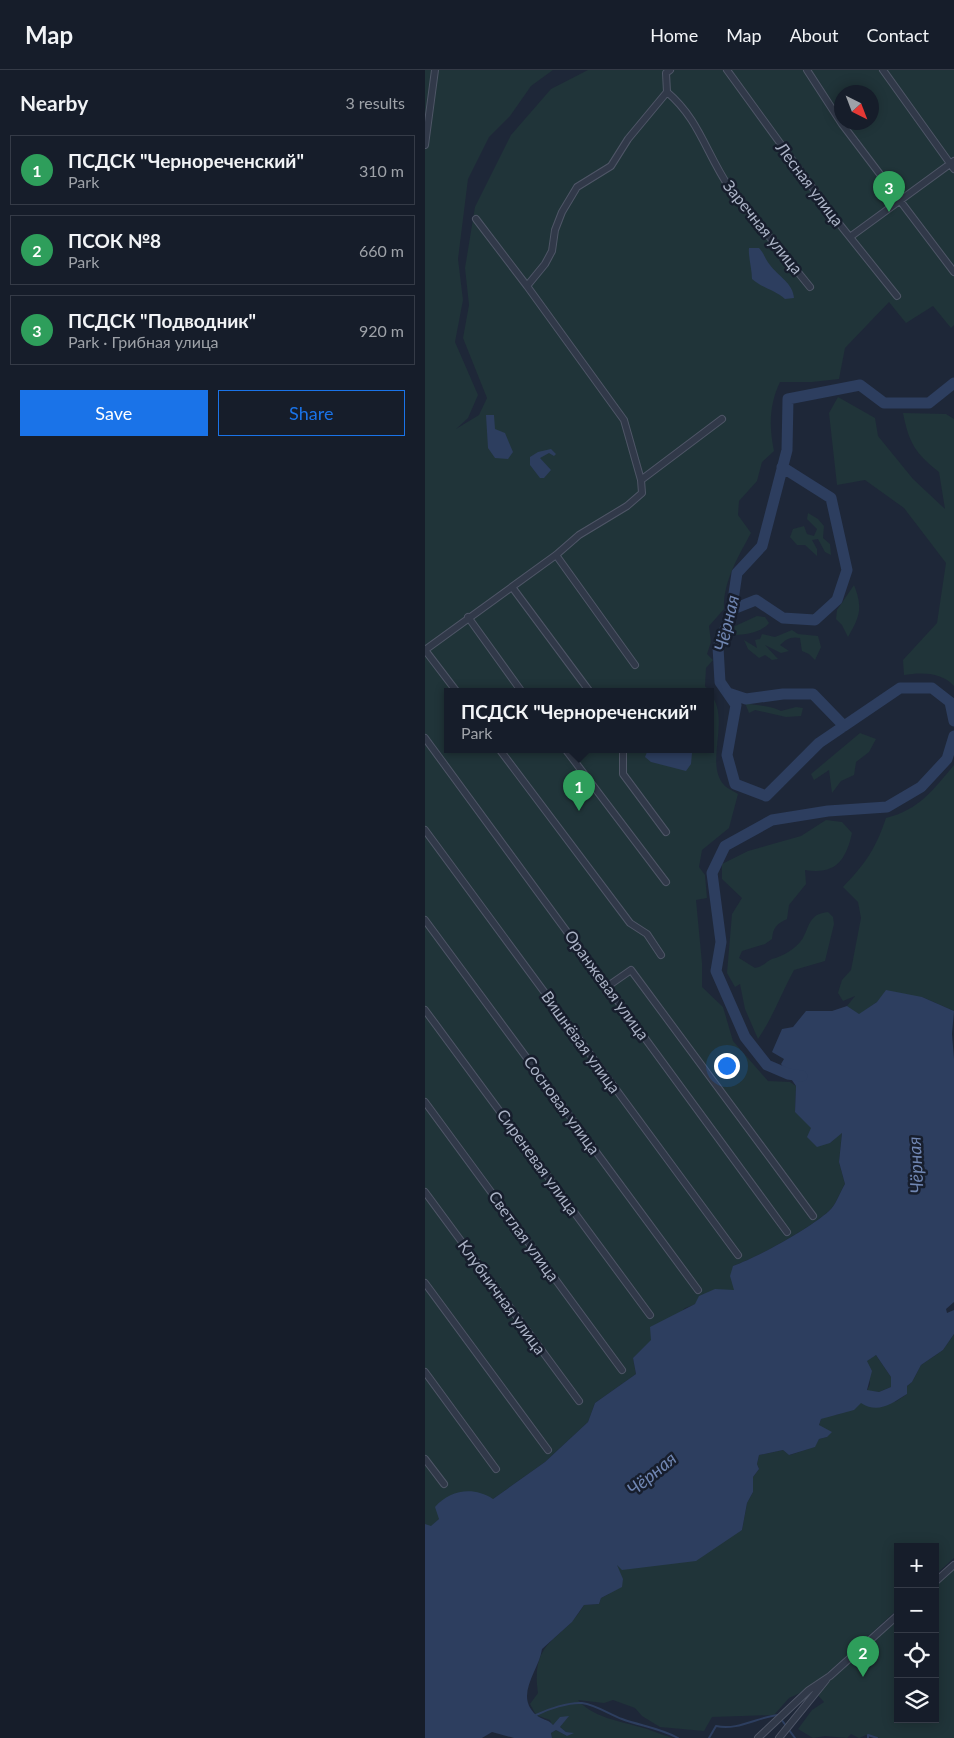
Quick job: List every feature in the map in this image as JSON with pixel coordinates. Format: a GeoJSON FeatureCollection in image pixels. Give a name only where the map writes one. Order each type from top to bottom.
{"type":"FeatureCollection","features":[{"type":"Feature","properties":{"kind":"street"},"geometry":{"type":"LineString","coordinates":[[425,145],[435,70]]}},
{"type":"Feature","properties":{"kind":"street"},"geometry":{"type":"LineString","coordinates":[[527,286],[545,264],[552,251],[555,230],[561,212],[577,186],[611,166],[628,139],[667,92],[666,73],[670,70]]}},
{"type":"Feature","properties":{"kind":"street","name":"Лесная улица"},"geometry":{"type":"LineString","coordinates":[[727,70],[850,237],[897,296]]}},
{"type":"Feature","properties":{"kind":"street"},"geometry":{"type":"LineString","coordinates":[[807,70],[843,124],[954,272]]}},
{"type":"Feature","properties":{"kind":"street"},"geometry":{"type":"LineString","coordinates":[[850,237],[901,199],[953,165],[883,70]]}},
{"type":"Feature","properties":{"kind":"street","name":"Заречная улица"},"geometry":{"type":"LineString","coordinates":[[667,92],[683,106],[696,125],[720,174],[733,193],[810,288]]}},
{"type":"Feature","properties":{"kind":"street"},"geometry":{"type":"LineString","coordinates":[[454,688],[425,650],[468,617],[556,556],[579,535],[627,506],[642,493],[641,480],[624,420],[476,219]]}},
{"type":"Feature","properties":{"kind":"street"},"geometry":{"type":"LineString","coordinates":[[641,480],[722,418]]}},
{"type":"Feature","properties":{"kind":"street"},"geometry":{"type":"LineString","coordinates":[[556,556],[635,665]]}},
{"type":"Feature","properties":{"kind":"street"},"geometry":{"type":"LineString","coordinates":[[511,587],[587,688]]}},
{"type":"Feature","properties":{"kind":"street"},"geometry":{"type":"LineString","coordinates":[[468,617],[519,688]]}},
{"type":"Feature","properties":{"kind":"street","name":"Оранжевая улица"},"geometry":{"type":"LineString","coordinates":[[425,738],[787,1232]]}},
{"type":"Feature","properties":{"kind":"street"},"geometry":{"type":"LineString","coordinates":[[502,753],[630,923],[647,934],[661,955]]}},
{"type":"Feature","properties":{"kind":"street"},"geometry":{"type":"LineString","coordinates":[[568,753],[666,882]]}},
{"type":"Feature","properties":{"kind":"street"},"geometry":{"type":"LineString","coordinates":[[623,753],[623,774],[666,832]]}},
{"type":"Feature","properties":{"kind":"street","name":"Вишнёвая улица"},"geometry":{"type":"LineString","coordinates":[[425,830],[738,1255]]}},
{"type":"Feature","properties":{"kind":"street","name":"Сосновая улица"},"geometry":{"type":"LineString","coordinates":[[425,920],[698,1290]]}},
{"type":"Feature","properties":{"kind":"street"},"geometry":{"type":"LineString","coordinates":[[607,986],[631,970],[813,1216]]}},
{"type":"Feature","properties":{"kind":"street","name":"Сиреневая улица"},"geometry":{"type":"LineString","coordinates":[[425,1010],[650,1315]]}},
{"type":"Feature","properties":{"kind":"street","name":"Светлая улица"},"geometry":{"type":"LineString","coordinates":[[425,1102],[622,1370]]}},
{"type":"Feature","properties":{"kind":"street","name":"Клубничная улица"},"geometry":{"type":"LineString","coordinates":[[425,1192],[579,1401]]}},
{"type":"Feature","properties":{"kind":"street"},"geometry":{"type":"LineString","coordinates":[[425,1283],[548,1450]]}},
{"type":"Feature","properties":{"kind":"street"},"geometry":{"type":"LineString","coordinates":[[425,1372],[496,1469]]}},
{"type":"Feature","properties":{"kind":"street"},"geometry":{"type":"LineString","coordinates":[[425,1459],[444,1484]]}},
{"type":"Feature","properties":{"kind":"street"},"geometry":{"type":"LineString","coordinates":[[939,1578],[954,1565]]}},
{"type":"Feature","properties":{"kind":"street"},"geometry":{"type":"LineString","coordinates":[[757,1738],[787,1710],[831,1676],[894,1620]]}},
{"type":"Feature","properties":{"kind":"street"},"geometry":{"type":"LineString","coordinates":[[779,1738],[831,1676]]}},
{"type":"Feature","properties":{"kind":"green space"},"geometry":{"type":"Polygon","coordinates":[[[425,70],[553,70],[531,86],[510,116],[489,137],[468,179],[458,259],[463,300],[455,342],[478,395],[468,418],[456,429],[479,415],[487,398],[463,338],[469,305],[465,268],[475,207],[511,135],[551,89],[588,70],[954,70],[954,325],[951,328],[933,306],[906,323],[889,302],[845,348],[839,379],[812,382],[780,382],[776,391],[771,416],[774,451],[762,462],[757,481],[739,501],[738,515],[751,533],[736,560],[729,579],[724,599],[724,609],[709,626],[711,642],[707,654],[713,660],[706,668],[705,686],[707,688],[444,688],[444,753],[714,753],[714,700],[719,716],[716,766],[719,777],[725,786],[738,794],[729,828],[702,850],[699,867],[705,875],[707,898],[696,900],[702,963],[702,987],[723,1007],[733,1041],[768,1081],[790,1082],[796,1086],[795,1112],[830,1143],[842,1132],[839,1162],[845,1184],[834,1205],[820,1218],[783,1242],[733,1266],[735,1290],[685,1308],[633,1358],[636,1374],[595,1403],[588,1422],[545,1462],[493,1499],[439,1519],[431,1527],[425,1524],[425,70]]]}},
{"type":"Feature","properties":{"kind":"green space"},"geometry":{"type":"Polygon","coordinates":[[[838,397],[875,418],[878,436],[913,479],[945,509],[939,472],[914,447],[903,413],[946,414],[954,419],[954,686],[944,678],[931,674],[917,673],[904,675],[903,660],[937,623],[946,563],[904,508],[865,480],[837,485],[829,413],[838,397]]]}},
{"type":"Feature","properties":{"kind":"green space"},"geometry":{"type":"Polygon","coordinates":[[[808,513],[818,519],[824,526],[823,538],[830,544],[831,555],[825,552],[818,539],[812,540],[817,549],[817,556],[805,545],[797,545],[790,537],[793,529],[804,526],[807,534],[814,536],[817,529],[807,519],[808,513]]]}},
{"type":"Feature","properties":{"kind":"green space"},"geometry":{"type":"Polygon","coordinates":[[[854,585],[859,600],[859,612],[848,637],[842,625],[836,619],[837,610],[854,585]]]}},
{"type":"Feature","properties":{"kind":"green space"},"geometry":{"type":"Polygon","coordinates":[[[757,616],[765,617],[769,623],[762,629],[735,635],[731,628],[757,616]]]}},
{"type":"Feature","properties":{"kind":"green space"},"geometry":{"type":"Polygon","coordinates":[[[792,630],[798,634],[818,636],[821,647],[815,660],[809,654],[802,651],[800,638],[797,637],[789,638],[780,645],[789,651],[781,653],[765,645],[778,659],[772,660],[765,655],[759,658],[748,649],[744,640],[757,648],[755,640],[760,639],[762,634],[775,637],[792,630]]]}},
{"type":"Feature","properties":{"kind":"green space"},"geometry":{"type":"Polygon","coordinates":[[[745,703],[781,711],[796,707],[803,708],[801,716],[786,717],[755,710],[749,713],[745,703]]]}},
{"type":"Feature","properties":{"kind":"green space"},"geometry":{"type":"Polygon","coordinates":[[[860,733],[876,739],[869,752],[856,762],[854,775],[841,781],[832,793],[829,770],[814,780],[811,774],[860,733]]]}},
{"type":"Feature","properties":{"kind":"green space"},"geometry":{"type":"Polygon","coordinates":[[[954,765],[954,1011],[922,997],[877,1002],[859,1015],[847,1006],[855,996],[843,1001],[838,993],[842,980],[851,970],[861,918],[858,902],[843,887],[858,871],[869,855],[886,818],[908,810],[924,798],[954,765]]]}},
{"type":"Feature","properties":{"kind":"green space"},"geometry":{"type":"Polygon","coordinates":[[[826,820],[842,822],[852,833],[850,843],[843,858],[832,868],[816,871],[805,870],[806,884],[789,905],[787,919],[776,926],[772,939],[765,944],[742,951],[739,958],[755,968],[761,966],[797,946],[811,921],[817,915],[828,912],[833,917],[834,924],[825,961],[794,970],[773,1014],[758,1039],[745,1009],[740,984],[735,987],[727,973],[732,914],[742,898],[722,879],[722,864],[748,851],[801,836],[826,820]]]}},
{"type":"Feature","properties":{"kind":"green space"},"geometry":{"type":"Polygon","coordinates":[[[954,1334],[954,1558],[939,1571],[939,1543],[894,1543],[894,1613],[811,1688],[789,1698],[774,1715],[712,1717],[704,1731],[660,1727],[642,1716],[635,1708],[613,1700],[604,1703],[578,1700],[591,1711],[598,1714],[673,1738],[552,1738],[551,1733],[556,1730],[567,1736],[572,1733],[566,1732],[560,1727],[568,1716],[552,1725],[550,1720],[536,1715],[530,1704],[538,1693],[537,1675],[539,1661],[543,1651],[584,1605],[599,1604],[601,1598],[609,1594],[615,1563],[742,1530],[747,1503],[753,1492],[753,1477],[759,1469],[757,1464],[759,1455],[783,1450],[790,1455],[814,1447],[819,1439],[827,1437],[819,1425],[821,1419],[829,1415],[837,1415],[861,1402],[895,1402],[907,1394],[907,1386],[912,1382],[921,1365],[943,1350],[954,1334]]]}},
{"type":"Feature","properties":{"kind":"green space"},"geometry":{"type":"Polygon","coordinates":[[[876,1355],[891,1377],[891,1387],[879,1392],[867,1391],[870,1384],[867,1361],[870,1357],[876,1355]]]}},
{"type":"Feature","properties":{"kind":"green space"},"geometry":{"type":"Polygon","coordinates":[[[954,1562],[954,1738],[880,1738],[866,1735],[859,1738],[851,1734],[847,1738],[825,1736],[813,1738],[798,1729],[812,1710],[824,1702],[815,1692],[894,1619],[894,1723],[939,1723],[939,1576],[954,1562]]]}},
{"type":"Feature","properties":{"kind":"water"},"geometry":{"type":"Polygon","coordinates":[[[749,248],[759,248],[770,265],[791,288],[794,298],[785,299],[752,279],[749,248]]]}},
{"type":"Feature","properties":{"kind":"water"},"geometry":{"type":"Polygon","coordinates":[[[486,415],[494,415],[495,429],[505,433],[513,452],[508,459],[495,458],[488,448],[486,415]]]}},
{"type":"Feature","properties":{"kind":"water"},"geometry":{"type":"Polygon","coordinates":[[[551,449],[556,454],[554,456],[549,453],[540,458],[551,470],[544,478],[540,478],[530,465],[530,457],[538,452],[551,449]]]}},
{"type":"Feature","properties":{"kind":"water"},"geometry":{"type":"Polygon","coordinates":[[[647,753],[692,753],[691,764],[686,771],[651,762],[645,757],[647,753]]]}},
{"type":"Feature","properties":{"kind":"water"},"geometry":{"type":"Polygon","coordinates":[[[886,990],[922,997],[954,1011],[952,1034],[954,1059],[954,1302],[946,1309],[947,1313],[954,1310],[954,1334],[943,1350],[921,1365],[912,1382],[907,1386],[907,1394],[901,1398],[879,1408],[873,1408],[861,1403],[854,1410],[821,1419],[819,1425],[832,1432],[827,1437],[819,1439],[815,1447],[789,1455],[783,1450],[759,1455],[757,1464],[759,1469],[753,1477],[753,1492],[747,1503],[742,1530],[696,1561],[622,1570],[617,1565],[623,1579],[622,1587],[601,1598],[599,1604],[584,1605],[572,1622],[542,1649],[527,1691],[530,1707],[536,1715],[553,1725],[560,1717],[569,1716],[560,1727],[566,1732],[574,1733],[567,1736],[556,1730],[551,1733],[552,1738],[514,1738],[492,1732],[482,1738],[425,1738],[425,1524],[431,1526],[439,1519],[435,1507],[448,1497],[462,1492],[478,1492],[493,1499],[545,1462],[588,1422],[595,1403],[636,1374],[633,1358],[651,1340],[650,1327],[695,1304],[699,1296],[715,1289],[734,1290],[730,1276],[733,1266],[783,1242],[809,1226],[831,1208],[845,1184],[839,1162],[842,1133],[830,1143],[817,1147],[807,1137],[811,1128],[795,1112],[796,1086],[781,1064],[784,1059],[772,1052],[782,1029],[793,1027],[806,1011],[832,1011],[847,1006],[859,1014],[877,1002],[886,990]],[[876,1355],[867,1361],[872,1371],[867,1390],[879,1392],[891,1387],[891,1377],[876,1355]]]}},
{"type":"Feature","properties":{"kind":"waterway","name":"Чёрная"},"geometry":{"type":"LineString","coordinates":[[954,383],[929,403],[884,403],[860,385],[788,399],[787,450],[762,546],[737,573],[731,614],[718,647],[720,682],[736,705],[727,755],[735,784],[766,796],[819,743],[900,688],[932,688],[950,702],[954,721]]}},
{"type":"Feature","properties":{"kind":"waterway"},"geometry":{"type":"LineString","coordinates":[[731,610],[756,600],[783,618],[815,620],[837,600],[847,570],[831,498],[782,467]]}},
{"type":"Feature","properties":{"kind":"waterway"},"geometry":{"type":"LineString","coordinates":[[728,693],[746,699],[783,694],[813,694],[844,726]]}},
{"type":"Feature","properties":{"kind":"waterway","name":"Чёрная"},"geometry":{"type":"LineString","coordinates":[[802,1076],[788,1074],[767,1065],[745,1037],[716,971],[721,942],[712,873],[725,846],[772,820],[828,811],[887,807],[921,787],[947,759],[954,736]]}},
{"type":"Feature","properties":{"kind":"waterway"},"geometry":{"type":"LineString","coordinates":[[536,1715],[559,1706],[582,1703],[678,1738]]}},
{"type":"Feature","properties":{"kind":"waterway"},"geometry":{"type":"LineString","coordinates":[[709,1738],[716,1726],[732,1727],[778,1715],[795,1738]]}},
{"type":"Feature","properties":{"kind":"waterway"},"geometry":{"type":"LineString","coordinates":[[868,1738],[868,1735],[877,1738]]}},
{"type":"Feature","properties":{"kind":"place","name":"ПСДСК \"Подводник\""},"geometry":{"type":"Point","coordinates":[889,212]}},
{"type":"Feature","properties":{"kind":"place","name":"ПСДСК \"Чернореченский\""},"geometry":{"type":"Point","coordinates":[579,811]}},
{"type":"Feature","properties":{"kind":"place","name":"ПСОК №8"},"geometry":{"type":"Point","coordinates":[863,1677]}}]}
